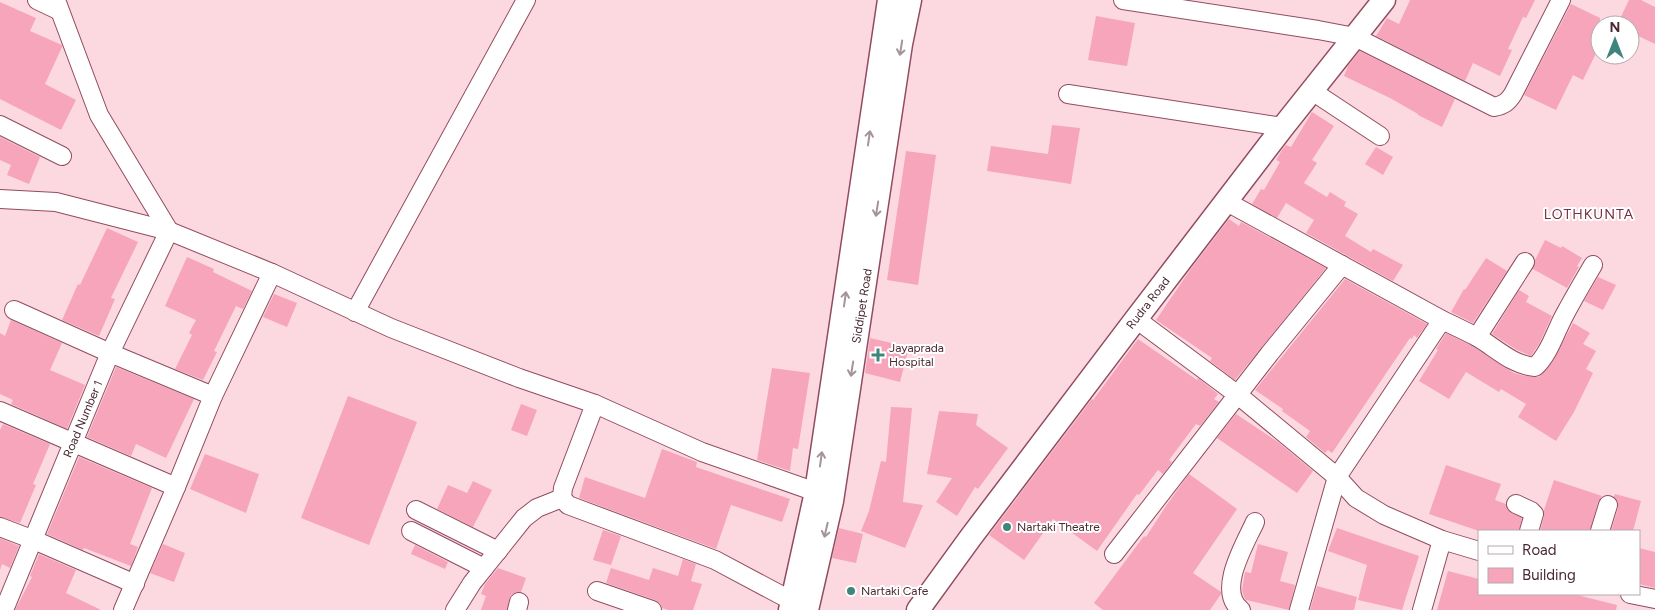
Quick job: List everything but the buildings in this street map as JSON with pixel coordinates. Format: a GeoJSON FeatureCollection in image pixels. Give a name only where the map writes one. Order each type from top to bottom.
{"type":"FeatureCollection","features":[{"type":"Feature","properties":{"kind":"main road","name":"Siddipet Road"},"geometry":{"type":"LineString","coordinates":[[796,607],[816,492],[889,0]]}},
{"type":"Feature","properties":{"kind":"main road","name":"Siddipet Road"},"geometry":{"type":"LineString","coordinates":[[796,607],[832,501],[910,0]]}},
{"type":"Feature","properties":{"kind":"main road","name":"Rudra Road"},"geometry":{"type":"LineString","coordinates":[[918,610],[1136,319],[1283,127],[1384,0]]}},
{"type":"Feature","properties":{"kind":"street"},"geometry":{"type":"LineString","coordinates":[[37,0],[57,5],[99,114],[169,231]]}},
{"type":"Feature","properties":{"kind":"street"},"geometry":{"type":"LineString","coordinates":[[356,312],[526,0]]}},
{"type":"Feature","properties":{"kind":"street"},"geometry":{"type":"LineString","coordinates":[[1123,0],[1355,37],[1494,107],[1502,106],[1508,102],[1561,0]]}},
{"type":"Feature","properties":{"kind":"street"},"geometry":{"type":"LineString","coordinates":[[1312,91],[1380,136]]}},
{"type":"Feature","properties":{"kind":"street"},"geometry":{"type":"LineString","coordinates":[[1068,94],[1283,127]]}},
{"type":"Feature","properties":{"kind":"street"},"geometry":{"type":"LineString","coordinates":[[0,125],[62,156]]}},
{"type":"Feature","properties":{"kind":"street"},"geometry":{"type":"LineString","coordinates":[[0,199],[56,202],[169,231],[272,273],[398,331],[519,378],[595,404],[702,452],[816,492]]}},
{"type":"Feature","properties":{"kind":"street"},"geometry":{"type":"LineString","coordinates":[[1227,202],[1442,320],[1477,337],[1508,358],[1526,366],[1535,367],[1546,354],[1563,317],[1593,265]]}},
{"type":"Feature","properties":{"kind":"street","name":"Road Number 1"},"geometry":{"type":"LineString","coordinates":[[4,610],[110,353],[169,231]]}},
{"type":"Feature","properties":{"kind":"street"},"geometry":{"type":"LineString","coordinates":[[1477,337],[1525,262]]}},
{"type":"Feature","properties":{"kind":"street"},"geometry":{"type":"LineString","coordinates":[[1114,554],[1238,394],[1342,265]]}},
{"type":"Feature","properties":{"kind":"street"},"geometry":{"type":"LineString","coordinates":[[123,610],[213,396],[272,273]]}},
{"type":"Feature","properties":{"kind":"street"},"geometry":{"type":"LineString","coordinates":[[14,310],[213,396]]}},
{"type":"Feature","properties":{"kind":"street"},"geometry":{"type":"LineString","coordinates":[[1136,319],[1238,394],[1337,477],[1356,498],[1384,515],[1442,540],[1478,551]]}},
{"type":"Feature","properties":{"kind":"street"},"geometry":{"type":"LineString","coordinates":[[1299,610],[1337,477],[1442,320]]}},
{"type":"Feature","properties":{"kind":"street"},"geometry":{"type":"LineString","coordinates":[[595,404],[563,488],[562,498],[568,505],[715,560],[738,571],[796,607]]}},
{"type":"Feature","properties":{"kind":"street"},"geometry":{"type":"LineString","coordinates":[[0,411],[176,487]]}},
{"type":"Feature","properties":{"kind":"street"},"geometry":{"type":"LineString","coordinates":[[455,610],[484,568],[524,518],[537,508],[562,498]]}},
{"type":"Feature","properties":{"kind":"street"},"geometry":{"type":"LineString","coordinates":[[1516,504],[1531,510],[1534,514],[1529,530]]}},
{"type":"Feature","properties":{"kind":"street"},"geometry":{"type":"LineString","coordinates":[[1600,530],[1608,505]]}},
{"type":"Feature","properties":{"kind":"street"},"geometry":{"type":"LineString","coordinates":[[416,510],[498,551]]}},
{"type":"Feature","properties":{"kind":"street"},"geometry":{"type":"LineString","coordinates":[[1241,610],[1236,607],[1233,598],[1231,575],[1255,522]]}},
{"type":"Feature","properties":{"kind":"street"},"geometry":{"type":"LineString","coordinates":[[0,527],[135,584]]}},
{"type":"Feature","properties":{"kind":"street"},"geometry":{"type":"LineString","coordinates":[[411,531],[484,568]]}},
{"type":"Feature","properties":{"kind":"street"},"geometry":{"type":"LineString","coordinates":[[1422,610],[1442,540]]}},
{"type":"Feature","properties":{"kind":"street"},"geometry":{"type":"LineString","coordinates":[[597,591],[644,609]]}},
{"type":"Feature","properties":{"kind":"street"},"geometry":{"type":"LineString","coordinates":[[1635,595],[1655,599]]}},
{"type":"Feature","properties":{"kind":"place","name":"Jayaprada Hospital"},"geometry":{"type":"Point","coordinates":[878,355]}},
{"type":"Feature","properties":{"kind":"place","name":"Nartaki Theatre"},"geometry":{"type":"Point","coordinates":[1007,527]}},
{"type":"Feature","properties":{"kind":"place","name":"Nartaki Cafe"},"geometry":{"type":"Point","coordinates":[851,591]}},
{"type":"Feature","properties":{"kind":"district","name":"LOTHKUNTA"},"geometry":{"type":"Point","coordinates":[1589,214]}}]}
